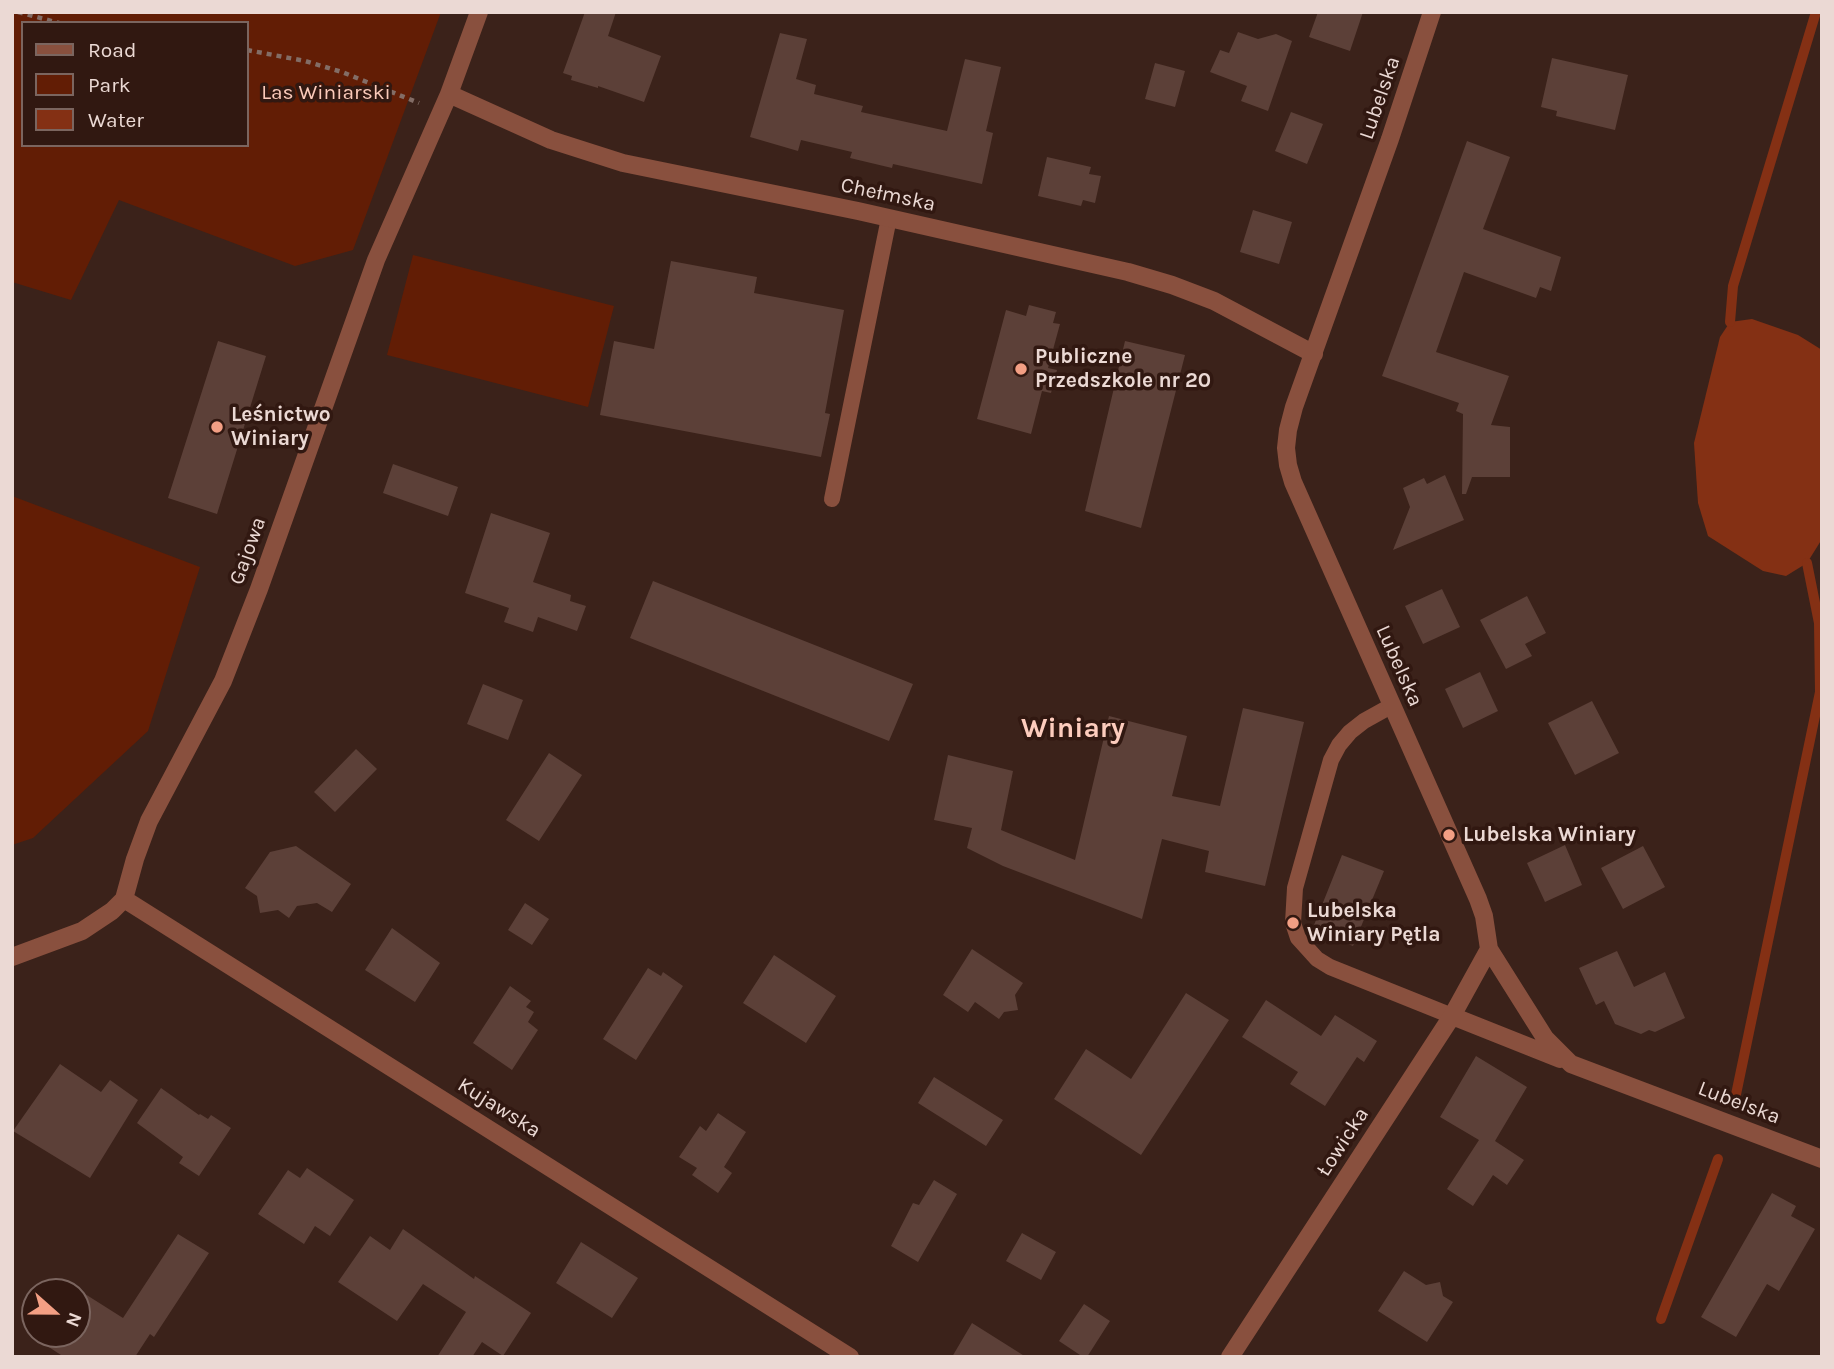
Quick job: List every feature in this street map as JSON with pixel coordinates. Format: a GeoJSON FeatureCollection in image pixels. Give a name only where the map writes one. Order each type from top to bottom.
{"type":"FeatureCollection","features":[{"type":"Feature","properties":{"kind":"street"},"geometry":{"type":"LineString","coordinates":[[449,94],[479,12]]}},
{"type":"Feature","properties":{"kind":"street","name":"Lubelska"},"geometry":{"type":"LineString","coordinates":[[1432,12],[1287,430],[1288,465],[1293,482],[1478,899],[1484,916],[1489,949],[1545,1038],[1571,1064],[1822,1159]]}},
{"type":"Feature","properties":{"kind":"street","name":"Gajowa"},"geometry":{"type":"LineString","coordinates":[[124,899],[149,821],[212,703],[260,589],[376,260],[439,111],[449,94]]}},
{"type":"Feature","properties":{"kind":"street","name":"Chełmska"},"geometry":{"type":"LineString","coordinates":[[449,94],[581,151],[623,163],[889,218],[1128,272],[1172,285],[1214,301],[1314,354]]}},
{"type":"Feature","properties":{"kind":"street"},"geometry":{"type":"LineString","coordinates":[[12,957],[82,931],[124,899]]}},
{"type":"Feature","properties":{"kind":"street","name":"Kujawska"},"geometry":{"type":"LineString","coordinates":[[124,899],[850,1357]]}},
{"type":"Feature","properties":{"kind":"street","name":"Łowicka"},"geometry":{"type":"LineString","coordinates":[[1230,1357],[1452,1016],[1489,949]]}},
{"type":"Feature","properties":{"kind":"street"},"geometry":{"type":"LineString","coordinates":[[1452,1016],[1571,1064]]}},
{"type":"Feature","properties":{"kind":"lane"},"geometry":{"type":"LineString","coordinates":[[832,499],[889,218]]}},
{"type":"Feature","properties":{"kind":"lane"},"geometry":{"type":"LineString","coordinates":[[1391,706],[1364,720],[1350,732],[1331,760],[1295,888],[1293,923],[1298,938],[1317,959],[1330,967],[1452,1016]]}},
{"type":"Feature","properties":{"kind":"path"},"geometry":{"type":"LineString","coordinates":[[18,12],[52,21]]}},
{"type":"Feature","properties":{"kind":"path"},"geometry":{"type":"LineString","coordinates":[[248,50],[305,61],[342,72],[439,111]]}},
{"type":"Feature","properties":{"kind":"green space","name":"Las Winiarski"},"geometry":{"type":"Polygon","coordinates":[[[12,12],[441,12],[353,250],[295,266],[119,200],[71,300],[12,282],[12,12]]]}},
{"type":"Feature","properties":{"kind":"green space"},"geometry":{"type":"Polygon","coordinates":[[[413,255],[614,306],[588,407],[387,355],[413,255]]]}},
{"type":"Feature","properties":{"kind":"green space"},"geometry":{"type":"Polygon","coordinates":[[[12,496],[200,567],[148,731],[33,838],[12,845],[12,496]]]}},
{"type":"Feature","properties":{"kind":"water"},"geometry":{"type":"Polygon","coordinates":[[[1752,319],[1798,335],[1822,350],[1822,539],[1807,563],[1786,576],[1763,571],[1708,536],[1698,503],[1694,443],[1720,337],[1730,322],[1752,319]]]}},
{"type":"Feature","properties":{"kind":"building"},"geometry":{"type":"Polygon","coordinates":[[[585,12],[616,12],[608,36],[661,56],[644,102],[571,80],[572,76],[563,73],[585,12]]]}},
{"type":"Feature","properties":{"kind":"building"},"geometry":{"type":"Polygon","coordinates":[[[1318,12],[1363,12],[1350,51],[1309,37],[1318,12]]]}},
{"type":"Feature","properties":{"kind":"building"},"geometry":{"type":"Polygon","coordinates":[[[1238,32],[1258,39],[1276,34],[1292,41],[1268,111],[1241,101],[1247,86],[1210,72],[1220,50],[1229,53],[1238,32]]]}},
{"type":"Feature","properties":{"kind":"building"},"geometry":{"type":"Polygon","coordinates":[[[780,33],[807,39],[796,79],[816,85],[814,94],[863,106],[861,112],[947,131],[965,59],[1001,67],[986,131],[993,133],[982,184],[893,164],[892,168],[850,158],[852,152],[801,140],[798,151],[750,137],[780,33]]]}},
{"type":"Feature","properties":{"kind":"building"},"geometry":{"type":"Polygon","coordinates":[[[1552,58],[1628,75],[1615,130],[1556,116],[1557,111],[1541,107],[1552,58]]]}},
{"type":"Feature","properties":{"kind":"building"},"geometry":{"type":"Polygon","coordinates":[[[1155,63],[1185,71],[1175,107],[1145,99],[1155,63]]]}},
{"type":"Feature","properties":{"kind":"building"},"geometry":{"type":"Polygon","coordinates":[[[1291,112],[1323,124],[1307,164],[1275,151],[1291,112]]]}},
{"type":"Feature","properties":{"kind":"building"},"geometry":{"type":"Polygon","coordinates":[[[1467,141],[1510,157],[1483,229],[1561,257],[1551,291],[1540,287],[1536,298],[1464,272],[1436,352],[1509,376],[1491,425],[1510,427],[1510,477],[1472,477],[1466,494],[1462,494],[1463,414],[1456,411],[1459,403],[1382,376],[1467,141]]]}},
{"type":"Feature","properties":{"kind":"building"},"geometry":{"type":"Polygon","coordinates":[[[1047,157],[1091,167],[1089,174],[1101,176],[1095,203],[1083,200],[1081,206],[1038,196],[1047,157]]]}},
{"type":"Feature","properties":{"kind":"building"},"geometry":{"type":"Polygon","coordinates":[[[1253,210],[1292,222],[1279,264],[1240,252],[1253,210]]]}},
{"type":"Feature","properties":{"kind":"building"},"geometry":{"type":"Polygon","coordinates":[[[671,261],[757,277],[754,293],[844,310],[825,413],[830,414],[821,457],[600,415],[614,341],[654,349],[671,261]]]}},
{"type":"Feature","properties":{"kind":"building","name":"Publiczne Przedszkole nr 20"},"geometry":{"type":"Polygon","coordinates":[[[1029,305],[1056,312],[1053,323],[1060,324],[1048,368],[1057,370],[1051,393],[1042,391],[1031,434],[977,419],[1006,310],[1026,316],[1029,305]]]}},
{"type":"Feature","properties":{"kind":"building","name":"Leśnictwo Winiary"},"geometry":{"type":"Polygon","coordinates":[[[218,341],[266,356],[217,514],[168,498],[218,341]]]}},
{"type":"Feature","properties":{"kind":"building"},"geometry":{"type":"Polygon","coordinates":[[[1125,341],[1185,355],[1141,528],[1085,511],[1125,341]]]}},
{"type":"Feature","properties":{"kind":"building"},"geometry":{"type":"Polygon","coordinates":[[[393,464],[458,487],[448,516],[383,493],[393,464]]]}},
{"type":"Feature","properties":{"kind":"building"},"geometry":{"type":"Polygon","coordinates":[[[1445,475],[1464,520],[1393,550],[1410,507],[1403,488],[1424,478],[1427,484],[1445,475]]]}},
{"type":"Feature","properties":{"kind":"building"},"geometry":{"type":"Polygon","coordinates":[[[491,513],[550,533],[533,582],[571,595],[570,601],[586,606],[577,631],[538,617],[533,632],[504,622],[509,608],[465,593],[491,513]]]}},
{"type":"Feature","properties":{"kind":"building"},"geometry":{"type":"Polygon","coordinates":[[[653,581],[913,684],[889,741],[630,638],[653,581]]]}},
{"type":"Feature","properties":{"kind":"building"},"geometry":{"type":"Polygon","coordinates":[[[1442,589],[1460,627],[1423,644],[1405,606],[1442,589]]]}},
{"type":"Feature","properties":{"kind":"building"},"geometry":{"type":"Polygon","coordinates":[[[1527,596],[1546,633],[1525,644],[1532,656],[1506,669],[1480,620],[1527,596]]]}},
{"type":"Feature","properties":{"kind":"building"},"geometry":{"type":"Polygon","coordinates":[[[1480,672],[1498,711],[1463,728],[1445,689],[1480,672]]]}},
{"type":"Feature","properties":{"kind":"building"},"geometry":{"type":"Polygon","coordinates":[[[483,684],[523,700],[508,740],[467,724],[483,684]]]}},
{"type":"Feature","properties":{"kind":"building"},"geometry":{"type":"Polygon","coordinates":[[[1592,701],[1619,753],[1575,775],[1548,723],[1592,701]]]}},
{"type":"Feature","properties":{"kind":"building"},"geometry":{"type":"Polygon","coordinates":[[[1243,708],[1304,722],[1265,886],[1205,872],[1209,851],[1162,839],[1142,919],[1003,866],[967,848],[972,828],[934,820],[948,755],[1013,771],[1001,830],[1075,860],[1109,716],[1187,736],[1172,796],[1220,806],[1243,708]]]}},
{"type":"Feature","properties":{"kind":"building"},"geometry":{"type":"Polygon","coordinates":[[[356,749],[377,769],[335,812],[314,792],[356,749]]]}},
{"type":"Feature","properties":{"kind":"building"},"geometry":{"type":"Polygon","coordinates":[[[549,753],[582,775],[539,841],[506,820],[549,753]]]}},
{"type":"Feature","properties":{"kind":"building"},"geometry":{"type":"Polygon","coordinates":[[[1565,845],[1582,885],[1545,902],[1527,863],[1565,845]]]}},
{"type":"Feature","properties":{"kind":"building"},"geometry":{"type":"Polygon","coordinates":[[[296,846],[351,884],[332,912],[317,903],[297,906],[289,918],[278,910],[260,913],[257,896],[245,888],[270,852],[296,846]]]}},
{"type":"Feature","properties":{"kind":"building"},"geometry":{"type":"Polygon","coordinates":[[[1643,846],[1665,887],[1623,909],[1601,868],[1643,846]]]}},
{"type":"Feature","properties":{"kind":"building"},"geometry":{"type":"Polygon","coordinates":[[[1342,855],[1384,871],[1353,946],[1312,930],[1342,855]]]}},
{"type":"Feature","properties":{"kind":"building"},"geometry":{"type":"Polygon","coordinates":[[[525,903],[549,919],[532,945],[508,930],[525,903]]]}},
{"type":"Feature","properties":{"kind":"building"},"geometry":{"type":"Polygon","coordinates":[[[392,928],[440,963],[415,1002],[365,970],[392,928]]]}},
{"type":"Feature","properties":{"kind":"building"},"geometry":{"type":"Polygon","coordinates":[[[972,949],[1023,983],[1015,995],[1018,1010],[1004,1012],[999,1019],[975,1002],[968,1012],[943,995],[972,949]]]}},
{"type":"Feature","properties":{"kind":"building"},"geometry":{"type":"Polygon","coordinates":[[[1617,951],[1634,987],[1665,972],[1685,1018],[1655,1032],[1649,1030],[1641,1034],[1615,1024],[1604,1001],[1596,1005],[1579,968],[1617,951]]]}},
{"type":"Feature","properties":{"kind":"building"},"geometry":{"type":"Polygon","coordinates":[[[774,955],[836,996],[806,1043],[743,1003],[774,955]]]}},
{"type":"Feature","properties":{"kind":"building"},"geometry":{"type":"Polygon","coordinates":[[[648,968],[661,976],[663,972],[683,986],[636,1060],[603,1039],[648,968]]]}},
{"type":"Feature","properties":{"kind":"building"},"geometry":{"type":"Polygon","coordinates":[[[510,986],[531,1001],[526,1007],[534,1012],[528,1022],[538,1030],[512,1070],[473,1043],[510,986]]]}},
{"type":"Feature","properties":{"kind":"building"},"geometry":{"type":"Polygon","coordinates":[[[1186,993],[1229,1020],[1141,1155],[1054,1099],[1086,1049],[1131,1079],[1186,993]]]}},
{"type":"Feature","properties":{"kind":"building"},"geometry":{"type":"Polygon","coordinates":[[[1266,1000],[1321,1036],[1335,1015],[1377,1041],[1364,1062],[1357,1057],[1325,1106],[1290,1084],[1298,1072],[1242,1037],[1266,1000]]]}},
{"type":"Feature","properties":{"kind":"building"},"geometry":{"type":"Polygon","coordinates":[[[1476,1056],[1527,1087],[1495,1141],[1524,1160],[1507,1185],[1493,1175],[1473,1206],[1447,1189],[1479,1140],[1440,1117],[1476,1056]]]}},
{"type":"Feature","properties":{"kind":"building"},"geometry":{"type":"Polygon","coordinates":[[[60,1064],[101,1092],[110,1080],[138,1100],[90,1178],[13,1131],[60,1064]]]}},
{"type":"Feature","properties":{"kind":"building"},"geometry":{"type":"Polygon","coordinates":[[[934,1077],[1003,1120],[986,1146],[918,1103],[934,1077]]]}},
{"type":"Feature","properties":{"kind":"building"},"geometry":{"type":"Polygon","coordinates":[[[161,1088],[199,1115],[208,1119],[211,1115],[231,1128],[199,1176],[179,1163],[183,1157],[137,1123],[161,1088]]]}},
{"type":"Feature","properties":{"kind":"building"},"geometry":{"type":"Polygon","coordinates":[[[718,1113],[746,1132],[724,1167],[732,1173],[718,1193],[692,1175],[697,1168],[679,1157],[700,1126],[706,1131],[718,1113]]]}},
{"type":"Feature","properties":{"kind":"building"},"geometry":{"type":"Polygon","coordinates":[[[307,1168],[354,1200],[330,1236],[315,1226],[304,1244],[258,1214],[288,1170],[300,1178],[307,1168]]]}},
{"type":"Feature","properties":{"kind":"building"},"geometry":{"type":"Polygon","coordinates":[[[934,1180],[957,1194],[918,1262],[891,1246],[913,1203],[919,1205],[934,1180]]]}},
{"type":"Feature","properties":{"kind":"building"},"geometry":{"type":"Polygon","coordinates":[[[1772,1193],[1796,1206],[1791,1216],[1815,1229],[1779,1291],[1767,1284],[1736,1337],[1701,1317],[1772,1193]]]}},
{"type":"Feature","properties":{"kind":"building"},"geometry":{"type":"Polygon","coordinates":[[[403,1229],[474,1279],[475,1276],[531,1313],[503,1356],[482,1342],[472,1357],[437,1357],[466,1312],[423,1284],[397,1321],[338,1282],[370,1236],[390,1250],[403,1229]]]}},
{"type":"Feature","properties":{"kind":"building"},"geometry":{"type":"Polygon","coordinates":[[[1022,1233],[1056,1252],[1041,1280],[1006,1261],[1022,1233]]]}},
{"type":"Feature","properties":{"kind":"building"},"geometry":{"type":"Polygon","coordinates":[[[178,1234],[209,1253],[154,1337],[150,1334],[135,1357],[64,1357],[50,1348],[91,1348],[91,1298],[123,1318],[178,1234]]]}},
{"type":"Feature","properties":{"kind":"building"},"geometry":{"type":"Polygon","coordinates":[[[581,1242],[638,1278],[612,1318],[556,1283],[581,1242]]]}},
{"type":"Feature","properties":{"kind":"building"},"geometry":{"type":"Polygon","coordinates":[[[1404,1271],[1426,1285],[1440,1282],[1443,1296],[1453,1302],[1427,1342],[1378,1311],[1404,1271]]]}},
{"type":"Feature","properties":{"kind":"building"},"geometry":{"type":"Polygon","coordinates":[[[1084,1304],[1110,1321],[1087,1357],[1059,1341],[1084,1304]]]}},
{"type":"Feature","properties":{"kind":"building"},"geometry":{"type":"Polygon","coordinates":[[[972,1323],[1026,1357],[952,1357],[972,1323]]]}},
{"type":"Feature","properties":{"kind":"waterway"},"geometry":{"type":"LineString","coordinates":[[1730,322],[1733,286],[1816,12]]}},
{"type":"Feature","properties":{"kind":"waterway"},"geometry":{"type":"LineString","coordinates":[[1734,1104],[1820,692],[1819,623],[1807,563]]}},
{"type":"Feature","properties":{"kind":"waterway"},"geometry":{"type":"LineString","coordinates":[[1661,1319],[1718,1159]]}},
{"type":"Feature","properties":{"kind":"place","name":"Publiczne Przedszkole nr 20"},"geometry":{"type":"Point","coordinates":[1021,369]}},
{"type":"Feature","properties":{"kind":"place","name":"Leśnictwo Winiary"},"geometry":{"type":"Point","coordinates":[217,427]}},
{"type":"Feature","properties":{"kind":"place","name":"Lubelska Winiary"},"geometry":{"type":"Point","coordinates":[1449,835]}},
{"type":"Feature","properties":{"kind":"place","name":"Lubelska Winiary Pętla"},"geometry":{"type":"Point","coordinates":[1293,923]}},
{"type":"Feature","properties":{"kind":"district","name":"Winiary"},"geometry":{"type":"Point","coordinates":[1073,729]}}]}
